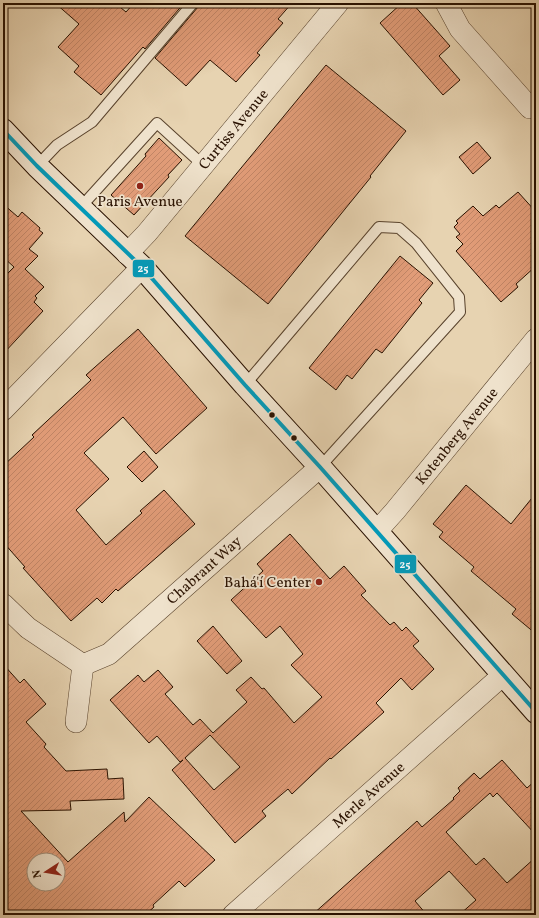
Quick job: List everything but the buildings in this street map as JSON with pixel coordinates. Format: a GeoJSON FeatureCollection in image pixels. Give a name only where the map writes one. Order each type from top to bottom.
{"type":"FeatureCollection","features":[{"type":"Feature","properties":{"kind":"main road"},"geometry":{"type":"LineString","coordinates":[[3,130],[37,166],[134,260],[377,531],[536,712]]}},
{"type":"Feature","properties":{"kind":"street","name":"Curtiss Avenue"},"geometry":{"type":"LineString","coordinates":[[134,260],[147,233],[338,3]]}},
{"type":"Feature","properties":{"kind":"street"},"geometry":{"type":"LineString","coordinates":[[446,3],[460,29],[530,108]]}},
{"type":"Feature","properties":{"kind":"street"},"geometry":{"type":"LineString","coordinates":[[3,410],[134,260]]}},
{"type":"Feature","properties":{"kind":"street","name":"Kotenberg Avenue"},"geometry":{"type":"LineString","coordinates":[[377,531],[536,339]]}},
{"type":"Feature","properties":{"kind":"street","name":"Chabrant Way"},"geometry":{"type":"LineString","coordinates":[[83,665],[109,654],[320,467]]}},
{"type":"Feature","properties":{"kind":"street"},"geometry":{"type":"LineString","coordinates":[[3,604],[28,628],[83,665],[76,722]]}},
{"type":"Feature","properties":{"kind":"street","name":"Merle Avenue"},"geometry":{"type":"LineString","coordinates":[[233,915],[503,675]]}},
{"type":"Feature","properties":{"kind":"lane"},"geometry":{"type":"LineString","coordinates":[[37,166],[57,146],[92,122],[193,3]]}},
{"type":"Feature","properties":{"kind":"lane"},"geometry":{"type":"LineString","coordinates":[[80,208],[157,124],[203,165]]}},
{"type":"Feature","properties":{"kind":"lane"},"geometry":{"type":"LineString","coordinates":[[245,385],[378,227],[399,228],[416,243],[459,297],[460,312],[320,467]]}},
{"type":"Feature","properties":{"kind":"transit line","name":"25"},"geometry":{"type":"LineString","coordinates":[[3,130],[37,166],[142,267],[536,712]]}},
{"type":"Feature","properties":{"kind":"place","name":"Paris Avenue"},"geometry":{"type":"Point","coordinates":[140,186]}},
{"type":"Feature","properties":{"kind":"place","name":"Bahá'í Center"},"geometry":{"type":"Point","coordinates":[319,582]}}]}
